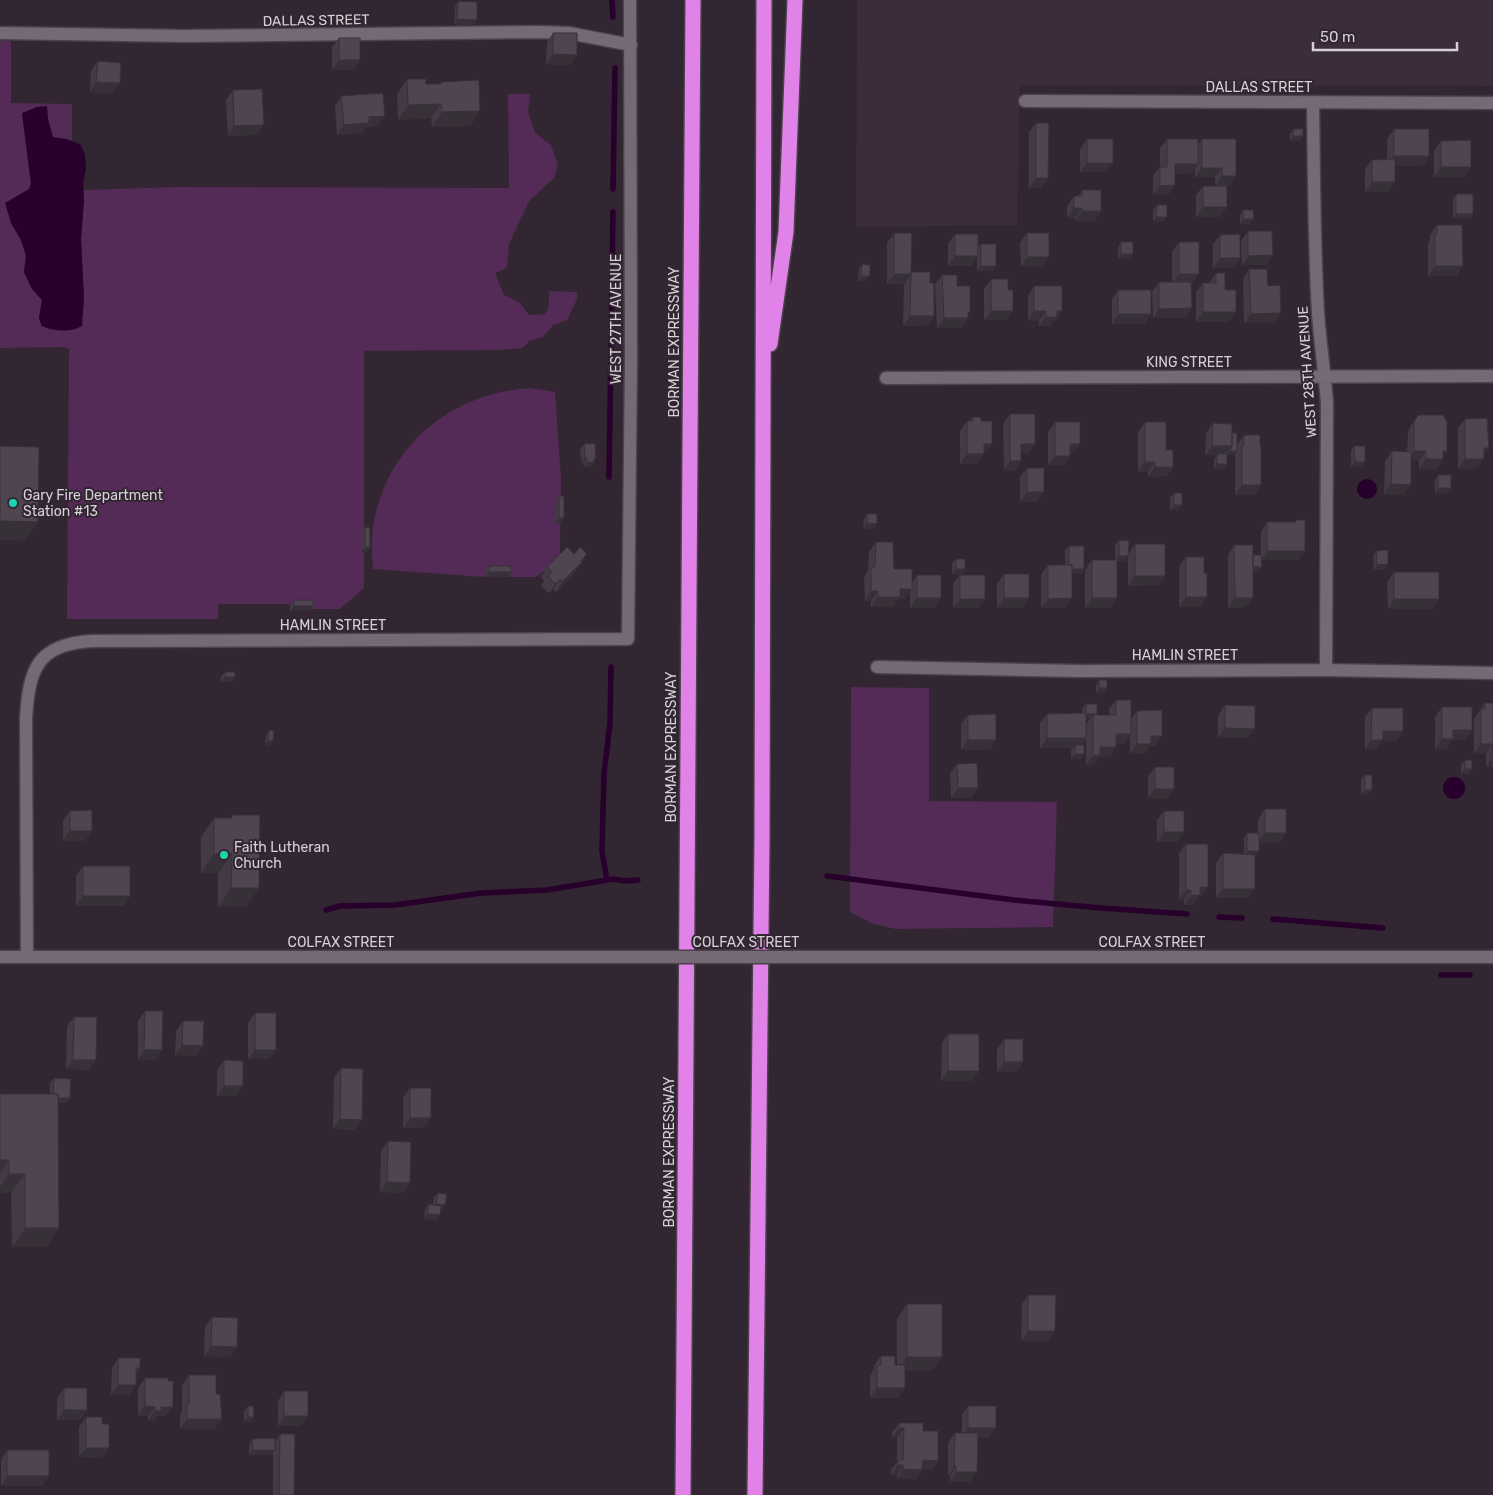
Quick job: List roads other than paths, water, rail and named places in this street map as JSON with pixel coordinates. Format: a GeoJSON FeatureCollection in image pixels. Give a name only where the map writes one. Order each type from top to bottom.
{"type":"FeatureCollection","features":[{"type":"Feature","properties":{"kind":"highway","name":"BORMAN EXPRESSWAY"},"geometry":{"type":"LineString","coordinates":[[683,1495],[693,0]]}},
{"type":"Feature","properties":{"kind":"highway"},"geometry":{"type":"LineString","coordinates":[[755,1495],[761,859],[764,0]]}},
{"type":"Feature","properties":{"kind":"highway"},"geometry":{"type":"LineString","coordinates":[[762,403],[786,232],[795,0]]}},
{"type":"Feature","properties":{"kind":"street","name":"WEST 27TH AVENUE"},"geometry":{"type":"LineString","coordinates":[[628,639],[631,358],[630,0]]}},
{"type":"Feature","properties":{"kind":"street","name":"DALLAS STREET"},"geometry":{"type":"LineString","coordinates":[[0,33],[184,36],[539,32],[569,33],[631,45]]}},
{"type":"Feature","properties":{"kind":"street","name":"DALLAS STREET"},"geometry":{"type":"LineString","coordinates":[[1025,101],[1493,102]]}},
{"type":"Feature","properties":{"kind":"street","name":"WEST 28TH AVENUE"},"geometry":{"type":"LineString","coordinates":[[1313,102],[1315,260],[1319,327],[1327,404],[1326,670]]}},
{"type":"Feature","properties":{"kind":"street","name":"KING STREET"},"geometry":{"type":"LineString","coordinates":[[886,378],[1493,376]]}},
{"type":"Feature","properties":{"kind":"street","name":"HAMLIN STREET"},"geometry":{"type":"LineString","coordinates":[[27,957],[26,719],[29,685],[34,671],[42,658],[50,651],[61,646],[92,641],[628,639]]}},
{"type":"Feature","properties":{"kind":"street","name":"HAMLIN STREET"},"geometry":{"type":"LineString","coordinates":[[877,667],[1079,671],[1326,670],[1493,673]]}},
{"type":"Feature","properties":{"kind":"street","name":"COLFAX STREET"},"geometry":{"type":"LineString","coordinates":[[0,957],[1493,958]]}},
{"type":"Feature","properties":{"kind":"waterway"},"geometry":{"type":"LineString","coordinates":[[612,0],[613,17]]}},
{"type":"Feature","properties":{"kind":"waterway"},"geometry":{"type":"LineString","coordinates":[[613,189],[615,68]]}},
{"type":"Feature","properties":{"kind":"waterway"},"geometry":{"type":"LineString","coordinates":[[609,477],[613,212]]}},
{"type":"Feature","properties":{"kind":"waterway"},"geometry":{"type":"LineString","coordinates":[[607,880],[602,851],[604,774],[610,723],[611,667]]}},
{"type":"Feature","properties":{"kind":"waterway"},"geometry":{"type":"LineString","coordinates":[[827,876],[1014,900],[1187,914]]}},
{"type":"Feature","properties":{"kind":"waterway"},"geometry":{"type":"LineString","coordinates":[[326,910],[340,906],[395,905],[481,893],[547,890],[613,879],[638,880]]}},
{"type":"Feature","properties":{"kind":"waterway"},"geometry":{"type":"LineString","coordinates":[[1219,917],[1242,918]]}},
{"type":"Feature","properties":{"kind":"waterway"},"geometry":{"type":"LineString","coordinates":[[1273,919],[1383,928]]}},
{"type":"Feature","properties":{"kind":"waterway"},"geometry":{"type":"LineString","coordinates":[[1441,975],[1470,975]]}},
{"type":"Feature","properties":{"kind":"place","name":"Gary Fire Department Station #13"},"geometry":{"type":"Point","coordinates":[13,503]}},
{"type":"Feature","properties":{"kind":"place","name":"Faith Lutheran Church"},"geometry":{"type":"Point","coordinates":[224,855]}}]}
